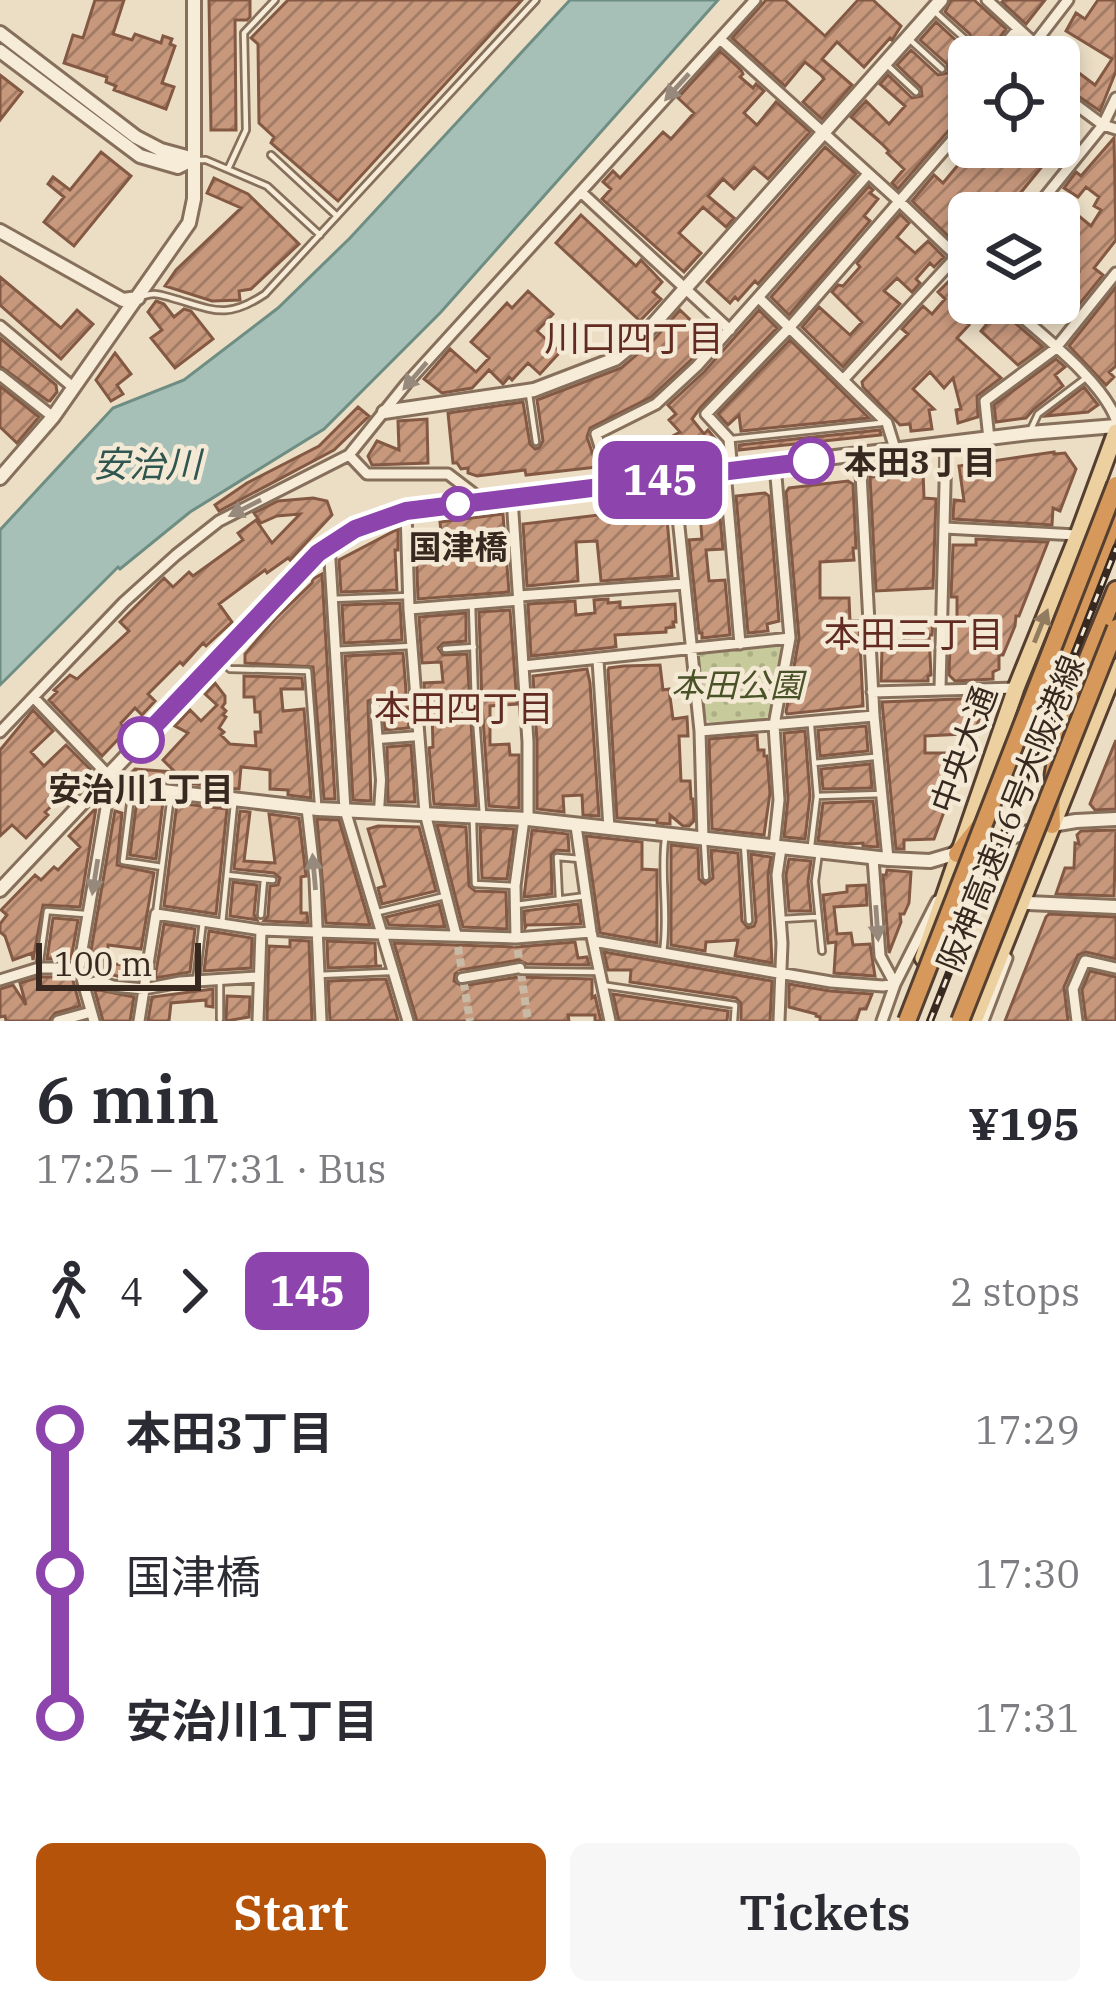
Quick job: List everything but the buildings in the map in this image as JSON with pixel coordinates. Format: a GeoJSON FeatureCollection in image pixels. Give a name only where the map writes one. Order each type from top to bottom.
{"type":"FeatureCollection","features":[{"type":"Feature","properties":{"kind":"highway","name":"阪神高速16号大阪港線"},"geometry":{"type":"LineString","coordinates":[[908,1021],[1116,485]]}},
{"type":"Feature","properties":{"kind":"highway"},"geometry":{"type":"LineString","coordinates":[[957,854],[994,806],[1043,706],[1116,515]]}},
{"type":"Feature","properties":{"kind":"highway"},"geometry":{"type":"LineString","coordinates":[[1051,830],[1059,736],[1116,590]]}},
{"type":"Feature","properties":{"kind":"highway","name":"阪神高速16号大阪港線"},"geometry":{"type":"LineString","coordinates":[[960,1021],[1116,628]]}},
{"type":"Feature","properties":{"kind":"main road","name":"中央大通"},"geometry":{"type":"LineString","coordinates":[[898,1021],[1016,688],[1116,426]]}},
{"type":"Feature","properties":{"kind":"main road"},"geometry":{"type":"LineString","coordinates":[[974,1021],[1110,697],[1116,667]]}},
{"type":"Feature","properties":{"kind":"street"},"geometry":{"type":"LineString","coordinates":[[0,478],[53,417],[189,223],[193,211],[194,0]]}},
{"type":"Feature","properties":{"kind":"street"},"geometry":{"type":"LineString","coordinates":[[0,732],[124,602],[176,555],[219,521],[349,455],[407,383],[755,0]]}},
{"type":"Feature","properties":{"kind":"street"},"geometry":{"type":"LineString","coordinates":[[1041,36],[1068,0]]}},
{"type":"Feature","properties":{"kind":"street"},"geometry":{"type":"LineString","coordinates":[[993,2],[1026,36]]}},
{"type":"Feature","properties":{"kind":"street"},"geometry":{"type":"LineString","coordinates":[[385,412],[528,390],[615,359],[685,290],[937,5]]}},
{"type":"Feature","properties":{"kind":"street"},"geometry":{"type":"LineString","coordinates":[[1012,36],[1018,29]]}},
{"type":"Feature","properties":{"kind":"street"},"geometry":{"type":"LineString","coordinates":[[0,33],[136,137],[194,160]]}},
{"type":"Feature","properties":{"kind":"street"},"geometry":{"type":"LineString","coordinates":[[720,39],[948,249]]}},
{"type":"Feature","properties":{"kind":"street"},"geometry":{"type":"LineString","coordinates":[[0,51],[140,156],[178,167],[194,160]]}},
{"type":"Feature","properties":{"kind":"street"},"geometry":{"type":"LineString","coordinates":[[1049,192],[1103,125],[1116,98]]}},
{"type":"Feature","properties":{"kind":"street"},"geometry":{"type":"LineString","coordinates":[[1080,108],[1116,129]]}},
{"type":"Feature","properties":{"kind":"street"},"geometry":{"type":"LineString","coordinates":[[740,644],[729,439],[706,414],[790,327],[948,146]]}},
{"type":"Feature","properties":{"kind":"street"},"geometry":{"type":"LineString","coordinates":[[612,485],[596,434],[656,404],[697,366],[868,174]]}},
{"type":"Feature","properties":{"kind":"street"},"geometry":{"type":"LineString","coordinates":[[582,193],[730,330]]}},
{"type":"Feature","properties":{"kind":"street"},"geometry":{"type":"LineString","coordinates":[[0,231],[123,300],[138,298]]}},
{"type":"Feature","properties":{"kind":"street"},"geometry":{"type":"LineString","coordinates":[[843,380],[948,266]]}},
{"type":"Feature","properties":{"kind":"street"},"geometry":{"type":"LineString","coordinates":[[989,439],[985,400],[1055,349],[1116,273]]}},
{"type":"Feature","properties":{"kind":"street"},"geometry":{"type":"LineString","coordinates":[[759,298],[887,423],[896,452]]}},
{"type":"Feature","properties":{"kind":"street"},"geometry":{"type":"LineString","coordinates":[[0,890],[329,544],[368,523],[406,511],[1116,426],[1108,403],[1073,360],[1028,324]]}},
{"type":"Feature","properties":{"kind":"street"},"geometry":{"type":"LineString","coordinates":[[0,326],[74,388]]}},
{"type":"Feature","properties":{"kind":"street"},"geometry":{"type":"LineString","coordinates":[[0,375],[53,417]]}},
{"type":"Feature","properties":{"kind":"street"},"geometry":{"type":"LineString","coordinates":[[940,689],[946,444]]}},
{"type":"Feature","properties":{"kind":"street"},"geometry":{"type":"LineString","coordinates":[[349,455],[367,474],[448,475],[484,501]]}},
{"type":"Feature","properties":{"kind":"street"},"geometry":{"type":"LineString","coordinates":[[860,455],[872,692],[888,859]]}},
{"type":"Feature","properties":{"kind":"street"},"geometry":{"type":"LineString","coordinates":[[776,465],[790,638],[774,724],[779,800],[779,1021]]}},
{"type":"Feature","properties":{"kind":"street"},"geometry":{"type":"LineString","coordinates":[[674,478],[700,731],[704,839]]}},
{"type":"Feature","properties":{"kind":"street"},"geometry":{"type":"LineString","coordinates":[[512,497],[524,666],[526,819],[515,886],[516,938]]}},
{"type":"Feature","properties":{"kind":"street"},"geometry":{"type":"LineString","coordinates":[[406,511],[425,813],[456,935]]}},
{"type":"Feature","properties":{"kind":"street"},"geometry":{"type":"LineString","coordinates":[[945,528],[1078,535]]}},
{"type":"Feature","properties":{"kind":"street"},"geometry":{"type":"LineString","coordinates":[[329,544],[345,810],[408,1021]]}},
{"type":"Feature","properties":{"kind":"street"},"geometry":{"type":"LineString","coordinates":[[410,609],[684,584]]}},
{"type":"Feature","properties":{"kind":"street"},"geometry":{"type":"LineString","coordinates":[[524,666],[790,638]]}},
{"type":"Feature","properties":{"kind":"street"},"geometry":{"type":"LineString","coordinates":[[598,660],[609,828]]}},
{"type":"Feature","properties":{"kind":"street"},"geometry":{"type":"LineString","coordinates":[[872,692],[1016,688]]}},
{"type":"Feature","properties":{"kind":"street"},"geometry":{"type":"LineString","coordinates":[[34,698],[103,781],[106,808],[79,968],[93,1016],[58,1021]]}},
{"type":"Feature","properties":{"kind":"street"},"geometry":{"type":"LineString","coordinates":[[375,706],[379,811]]}},
{"type":"Feature","properties":{"kind":"street"},"geometry":{"type":"LineString","coordinates":[[700,731],[874,716]]}},
{"type":"Feature","properties":{"kind":"street"},"geometry":{"type":"LineString","coordinates":[[378,739],[419,736]]}},
{"type":"Feature","properties":{"kind":"street"},"geometry":{"type":"LineString","coordinates":[[103,781],[313,808],[526,819],[930,861],[1116,819]]}},
{"type":"Feature","properties":{"kind":"street"},"geometry":{"type":"LineString","coordinates":[[313,808],[321,1021]]}},
{"type":"Feature","properties":{"kind":"street"},"geometry":{"type":"LineString","coordinates":[[576,826],[610,1021]]}},
{"type":"Feature","properties":{"kind":"street"},"geometry":{"type":"LineString","coordinates":[[983,1021],[1051,830]]}},
{"type":"Feature","properties":{"kind":"street"},"geometry":{"type":"LineString","coordinates":[[873,858],[880,956],[895,984]]}},
{"type":"Feature","properties":{"kind":"street"},"geometry":{"type":"LineString","coordinates":[[882,1021],[895,984],[946,884]]}},
{"type":"Feature","properties":{"kind":"street"},"geometry":{"type":"LineString","coordinates":[[1028,903],[1116,907]]}},
{"type":"Feature","properties":{"kind":"street"},"geometry":{"type":"LineString","coordinates":[[139,1021],[156,914],[261,930],[592,936],[831,982],[895,984]]}},
{"type":"Feature","properties":{"kind":"street"},"geometry":{"type":"LineString","coordinates":[[258,1021],[261,930]]}},
{"type":"Feature","properties":{"kind":"street"},"geometry":{"type":"LineString","coordinates":[[1077,1021],[1073,989],[1084,961],[1116,968]]}},
{"type":"Feature","properties":{"kind":"street"},"geometry":{"type":"LineString","coordinates":[[0,980],[39,968],[79,968]]}},
{"type":"Feature","properties":{"kind":"street"},"geometry":{"type":"LineString","coordinates":[[462,977],[520,969]]}},
{"type":"Feature","properties":{"kind":"street"},"geometry":{"type":"LineString","coordinates":[[84,985],[99,981],[144,989],[258,977]]}},
{"type":"Feature","properties":{"kind":"lane"},"geometry":{"type":"LineString","coordinates":[[228,169],[246,130],[244,33],[275,0]]}},
{"type":"Feature","properties":{"kind":"lane"},"geometry":{"type":"LineString","coordinates":[[138,298],[154,293],[212,310],[236,311],[265,294],[536,0]]}},
{"type":"Feature","properties":{"kind":"lane"},"geometry":{"type":"LineString","coordinates":[[937,5],[963,36]]}},
{"type":"Feature","properties":{"kind":"lane"},"geometry":{"type":"LineString","coordinates":[[908,38],[942,69]]}},
{"type":"Feature","properties":{"kind":"lane"},"geometry":{"type":"LineString","coordinates":[[886,64],[916,92]]}},
{"type":"Feature","properties":{"kind":"lane"},"geometry":{"type":"LineString","coordinates":[[271,155],[337,216]]}},
{"type":"Feature","properties":{"kind":"lane"},"geometry":{"type":"LineString","coordinates":[[194,160],[206,160],[267,186],[320,235]]}},
{"type":"Feature","properties":{"kind":"lane"},"geometry":{"type":"LineString","coordinates":[[1030,434],[1038,415],[1087,377]]}},
{"type":"Feature","properties":{"kind":"lane"},"geometry":{"type":"LineString","coordinates":[[528,390],[536,442]]}},
{"type":"Feature","properties":{"kind":"lane"},"geometry":{"type":"LineString","coordinates":[[729,439],[887,423]]}},
{"type":"Feature","properties":{"kind":"lane"},"geometry":{"type":"LineString","coordinates":[[332,599],[409,596]]}},
{"type":"Feature","properties":{"kind":"lane"},"geometry":{"type":"LineString","coordinates":[[472,604],[478,816],[475,884],[515,886]]}},
{"type":"Feature","properties":{"kind":"lane"},"geometry":{"type":"LineString","coordinates":[[334,650],[412,646]]}},
{"type":"Feature","properties":{"kind":"lane"},"geometry":{"type":"LineString","coordinates":[[446,649],[474,647]]}},
{"type":"Feature","properties":{"kind":"lane"},"geometry":{"type":"LineString","coordinates":[[218,658],[230,670],[308,671],[313,808]]}},
{"type":"Feature","properties":{"kind":"lane"},"geometry":{"type":"LineString","coordinates":[[811,722],[822,951]]}},
{"type":"Feature","properties":{"kind":"lane"},"geometry":{"type":"LineString","coordinates":[[814,763],[878,757]]}},
{"type":"Feature","properties":{"kind":"lane"},"geometry":{"type":"LineString","coordinates":[[132,788],[123,861],[162,867]]}},
{"type":"Feature","properties":{"kind":"lane"},"geometry":{"type":"LineString","coordinates":[[156,914],[171,793]]}},
{"type":"Feature","properties":{"kind":"lane"},"geometry":{"type":"LineString","coordinates":[[817,796],[882,794]]}},
{"type":"Feature","properties":{"kind":"lane"},"geometry":{"type":"LineString","coordinates":[[222,924],[234,800]]}},
{"type":"Feature","properties":{"kind":"lane"},"geometry":{"type":"LineString","coordinates":[[663,952],[667,929],[661,867],[666,834]]}},
{"type":"Feature","properties":{"kind":"lane"},"geometry":{"type":"LineString","coordinates":[[704,839],[706,877]]}},
{"type":"Feature","properties":{"kind":"lane"},"geometry":{"type":"LineString","coordinates":[[744,844],[748,921]]}},
{"type":"Feature","properties":{"kind":"lane"},"geometry":{"type":"LineString","coordinates":[[559,899],[557,857],[580,859]]}},
{"type":"Feature","properties":{"kind":"lane"},"geometry":{"type":"LineString","coordinates":[[226,875],[273,880]]}},
{"type":"Feature","properties":{"kind":"lane"},"geometry":{"type":"LineString","coordinates":[[261,915],[264,879]]}},
{"type":"Feature","properties":{"kind":"lane"},"geometry":{"type":"LineString","coordinates":[[374,913],[446,896]]}},
{"type":"Feature","properties":{"kind":"lane"},"geometry":{"type":"LineString","coordinates":[[516,905],[586,896]]}},
{"type":"Feature","properties":{"kind":"lane"},"geometry":{"type":"LineString","coordinates":[[39,968],[46,911],[89,915]]}},
{"type":"Feature","properties":{"kind":"lane"},"geometry":{"type":"LineString","coordinates":[[780,919],[817,916]]}},
{"type":"Feature","properties":{"kind":"lane"},"geometry":{"type":"LineString","coordinates":[[196,981],[203,921]]}},
{"type":"Feature","properties":{"kind":"lane"},"geometry":{"type":"LineString","coordinates":[[520,969],[735,1005],[734,1021]]}},
{"type":"Feature","properties":{"kind":"lane"},"geometry":{"type":"LineString","coordinates":[[318,975],[394,972]]}},
{"type":"Feature","properties":{"kind":"lane"},"geometry":{"type":"LineString","coordinates":[[220,979],[220,1019]]}},
{"type":"Feature","properties":{"kind":"green space","name":"本田公園"},"geometry":{"type":"Polygon","coordinates":[[[776,643],[781,649],[771,714],[765,719],[709,722],[695,658],[699,651],[776,643]]]}},
{"type":"Feature","properties":{"kind":"water","name":"安治川"},"geometry":{"type":"Polygon","coordinates":[[[570,0],[718,0],[441,312],[324,429],[190,512],[118,567],[0,685],[0,530],[113,408],[184,380],[278,308],[350,238],[570,0]]]}},
{"type":"Feature","properties":{"kind":"tunnel"},"geometry":{"type":"LineString","coordinates":[[456,935],[470,1021]]}},
{"type":"Feature","properties":{"kind":"tunnel"},"geometry":{"type":"LineString","coordinates":[[516,938],[528,1021]]}},
{"type":"Feature","properties":{"kind":"railway"},"geometry":{"type":"LineString","coordinates":[[930,1021],[1116,548]]}},
{"type":"Feature","properties":{"kind":"bus line","name":"145"},"geometry":{"type":"LineString","coordinates":[[141,740],[318,553],[381,518],[406,511],[811,461]]}},
{"type":"Feature","properties":{"kind":"place","name":"本田3丁目"},"geometry":{"type":"Point","coordinates":[811,461]}},
{"type":"Feature","properties":{"kind":"place","name":"国津橋"},"geometry":{"type":"Point","coordinates":[458,504]}},
{"type":"Feature","properties":{"kind":"place","name":"安治川1丁目"},"geometry":{"type":"Point","coordinates":[141,740]}},
{"type":"Feature","properties":{"kind":"district","name":"川口四丁目"},"geometry":{"type":"Point","coordinates":[634,337]}},
{"type":"Feature","properties":{"kind":"district","name":"本田三丁目"},"geometry":{"type":"Point","coordinates":[914,633]}},
{"type":"Feature","properties":{"kind":"district","name":"本田四丁目"},"geometry":{"type":"Point","coordinates":[464,707]}}]}
